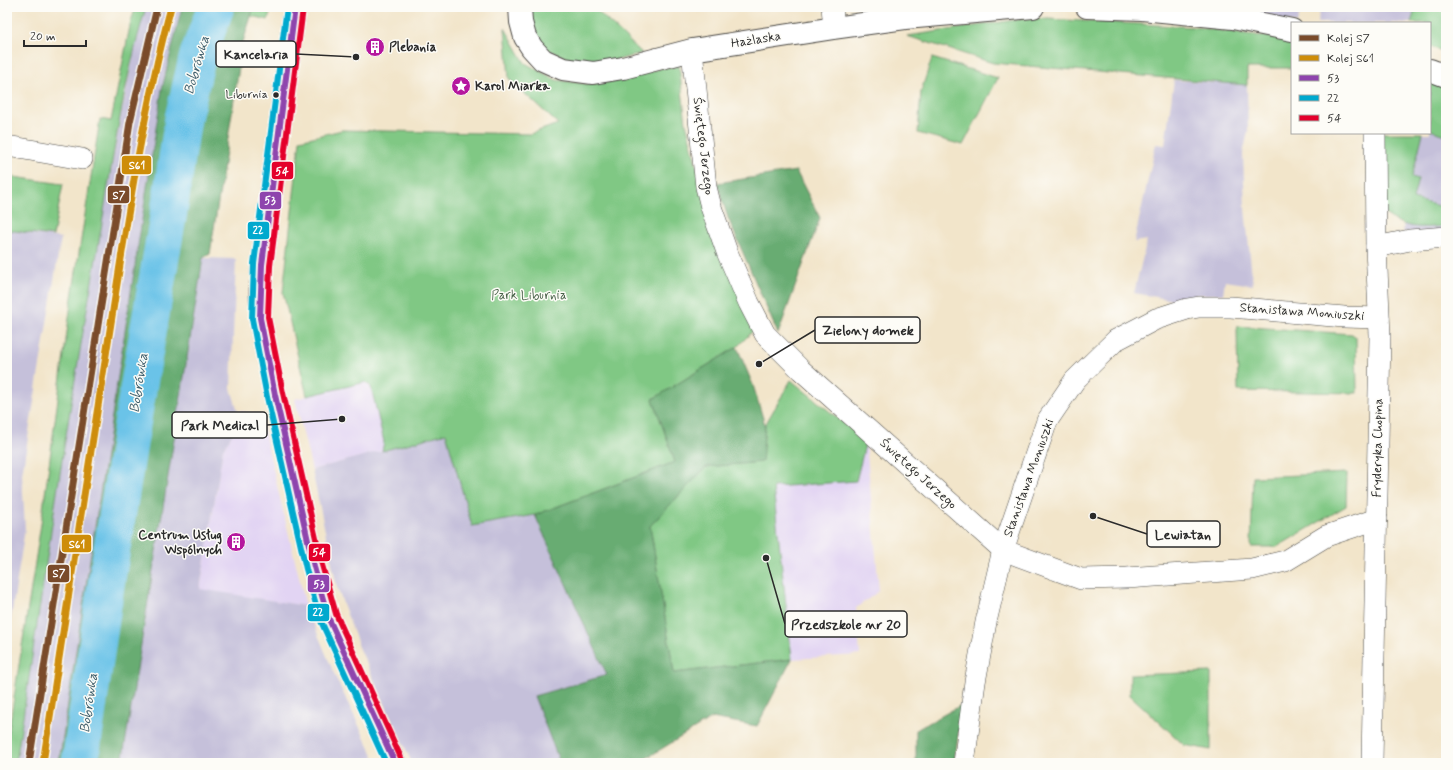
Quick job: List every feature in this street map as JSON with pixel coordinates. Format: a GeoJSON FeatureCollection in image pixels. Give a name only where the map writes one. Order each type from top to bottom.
{"type":"FeatureCollection","features":[{"type":"Feature","properties":{"kind":"street"},"geometry":{"type":"LineString","coordinates":[[295,7],[262,265],[260,318],[284,436],[314,567],[328,617],[395,763]]}},
{"type":"Feature","properties":{"kind":"street","name":"Hażlaska"},"geometry":{"type":"LineString","coordinates":[[520,7],[520,22],[525,37],[532,48],[543,60],[563,69],[593,72],[623,68],[692,50],[834,28],[905,18],[1033,7]]}},
{"type":"Feature","properties":{"kind":"street"},"geometry":{"type":"LineString","coordinates":[[832,7],[834,28]]}},
{"type":"Feature","properties":{"kind":"street"},"geometry":{"type":"LineString","coordinates":[[1087,7],[1142,9],[1234,18],[1291,30]]}},
{"type":"Feature","properties":{"kind":"street","name":"Świętego Jerzego"},"geometry":{"type":"LineString","coordinates":[[692,50],[706,187],[727,252],[749,303],[765,334],[801,370],[1003,550],[1081,579],[1127,578],[1252,569],[1285,561],[1326,536],[1377,519]]}},
{"type":"Feature","properties":{"kind":"street"},"geometry":{"type":"LineString","coordinates":[[1431,70],[1446,76]]}},
{"type":"Feature","properties":{"kind":"street","name":"Fryderyka Chopina"},"geometry":{"type":"LineString","coordinates":[[1372,763],[1379,318],[1376,247],[1375,134]]}},
{"type":"Feature","properties":{"kind":"street"},"geometry":{"type":"LineString","coordinates":[[7,146],[82,159]]}},
{"type":"Feature","properties":{"kind":"street"},"geometry":{"type":"LineString","coordinates":[[1376,247],[1410,240],[1446,237]]}},
{"type":"Feature","properties":{"kind":"street","name":"Stanisława Moniuszki"},"geometry":{"type":"LineString","coordinates":[[964,763],[975,682],[986,622],[1003,550],[1047,421],[1075,380],[1116,340],[1156,319],[1199,307],[1231,307],[1344,317],[1379,318]]}},
{"type":"Feature","properties":{"kind":"shaded area"},"geometry":{"type":"Polygon","coordinates":[[[146,7],[182,7],[162,89],[59,763],[16,763],[74,382],[120,120],[137,38],[146,7]]]}},
{"type":"Feature","properties":{"kind":"shaded area"},"geometry":{"type":"Polygon","coordinates":[[[1198,7],[1302,7],[1297,22],[1198,7]]]}},
{"type":"Feature","properties":{"kind":"shaded area"},"geometry":{"type":"Polygon","coordinates":[[[1321,7],[1416,7],[1411,22],[1317,22],[1321,7]]]}},
{"type":"Feature","properties":{"kind":"shaded area"},"geometry":{"type":"Polygon","coordinates":[[[1174,80],[1247,85],[1248,131],[1243,154],[1245,209],[1253,285],[1225,281],[1223,294],[1196,295],[1173,300],[1134,293],[1147,240],[1134,242],[1156,144],[1165,145],[1174,80]]]}},
{"type":"Feature","properties":{"kind":"shaded area"},"geometry":{"type":"Polygon","coordinates":[[[1431,122],[1446,126],[1446,233],[1403,232],[1406,186],[1417,134],[1431,134],[1431,122]]]}},
{"type":"Feature","properties":{"kind":"shaded area"},"geometry":{"type":"Polygon","coordinates":[[[7,230],[61,238],[22,474],[25,529],[7,643],[7,230]]]}},
{"type":"Feature","properties":{"kind":"shaded area"},"geometry":{"type":"Polygon","coordinates":[[[203,258],[236,259],[231,388],[238,412],[235,430],[223,449],[200,589],[306,606],[336,678],[377,763],[122,763],[203,258]]]}},
{"type":"Feature","properties":{"kind":"shaded area"},"geometry":{"type":"Polygon","coordinates":[[[791,380],[866,441],[879,591],[856,608],[860,655],[792,659],[761,462],[765,425],[791,380]]]}},
{"type":"Feature","properties":{"kind":"shaded area"},"geometry":{"type":"Polygon","coordinates":[[[365,382],[371,387],[384,442],[382,451],[312,470],[295,399],[365,382]]]}},
{"type":"Feature","properties":{"kind":"shaded area"},"geometry":{"type":"Polygon","coordinates":[[[241,411],[260,415],[306,606],[200,590],[223,449],[235,430],[238,412],[241,411]]]}},
{"type":"Feature","properties":{"kind":"shaded area"},"geometry":{"type":"Polygon","coordinates":[[[446,433],[472,526],[535,515],[607,675],[534,696],[560,763],[412,763],[359,647],[337,587],[312,470],[446,433]]]}},
{"type":"Feature","properties":{"kind":"green space"},"geometry":{"type":"Polygon","coordinates":[[[136,7],[146,7],[130,67],[112,160],[75,380],[16,763],[7,763],[7,742],[41,524],[70,310],[100,119],[111,121],[131,21],[136,7]]]}},
{"type":"Feature","properties":{"kind":"green space"},"geometry":{"type":"Polygon","coordinates":[[[182,7],[254,7],[243,42],[210,254],[203,258],[122,763],[59,763],[162,89],[182,7]]]}},
{"type":"Feature","properties":{"kind":"green space"},"geometry":{"type":"Polygon","coordinates":[[[254,7],[272,7],[268,20],[251,16],[254,7]]]}},
{"type":"Feature","properties":{"kind":"green space"},"geometry":{"type":"Polygon","coordinates":[[[530,7],[593,7],[642,53],[607,63],[569,59],[547,49],[534,35],[530,7]]]}},
{"type":"Feature","properties":{"kind":"green space"},"geometry":{"type":"Polygon","coordinates":[[[1416,7],[1446,7],[1446,52],[1431,47],[1431,22],[1411,22],[1416,7]]]}},
{"type":"Feature","properties":{"kind":"green space"},"geometry":{"type":"Polygon","coordinates":[[[1029,18],[1194,27],[1291,40],[1291,68],[1247,68],[1247,85],[993,63],[907,36],[1029,18]]]}},
{"type":"Feature","properties":{"kind":"green space","name":"Park Liburnia"},"geometry":{"type":"Polygon","coordinates":[[[505,28],[525,63],[556,80],[587,84],[615,81],[662,68],[679,66],[686,123],[714,235],[756,328],[737,347],[653,399],[675,462],[535,515],[472,526],[446,433],[382,451],[384,442],[371,387],[366,382],[307,396],[283,292],[300,140],[342,130],[530,134],[558,124],[509,79],[505,28]]]}},
{"type":"Feature","properties":{"kind":"green space"},"geometry":{"type":"Polygon","coordinates":[[[932,58],[998,78],[963,145],[918,133],[921,91],[932,58]]]}},
{"type":"Feature","properties":{"kind":"green space"},"geometry":{"type":"Polygon","coordinates":[[[1431,81],[1446,87],[1446,135],[1431,130],[1431,81]]]}},
{"type":"Feature","properties":{"kind":"green space"},"geometry":{"type":"Polygon","coordinates":[[[1382,134],[1423,134],[1412,177],[1418,179],[1413,199],[1446,208],[1446,226],[1420,227],[1405,225],[1383,212],[1382,134]]]}},
{"type":"Feature","properties":{"kind":"green space"},"geometry":{"type":"Polygon","coordinates":[[[796,171],[820,218],[778,334],[728,218],[717,183],[796,171]]]}},
{"type":"Feature","properties":{"kind":"green space"},"geometry":{"type":"Polygon","coordinates":[[[7,176],[63,184],[53,236],[7,230],[7,176]]]}},
{"type":"Feature","properties":{"kind":"green space"},"geometry":{"type":"Polygon","coordinates":[[[1237,326],[1352,334],[1356,337],[1357,393],[1238,391],[1237,326]]]}},
{"type":"Feature","properties":{"kind":"green space"},"geometry":{"type":"Polygon","coordinates":[[[737,347],[753,385],[765,425],[762,462],[706,467],[650,526],[674,673],[792,659],[757,726],[712,718],[645,759],[648,763],[560,763],[534,696],[607,675],[535,515],[675,462],[653,399],[737,347]]]}},
{"type":"Feature","properties":{"kind":"green space"},"geometry":{"type":"Polygon","coordinates":[[[791,380],[866,441],[856,481],[773,487],[792,659],[674,673],[650,526],[706,467],[761,462],[765,425],[791,380]]]}},
{"type":"Feature","properties":{"kind":"green space"},"geometry":{"type":"Polygon","coordinates":[[[1347,473],[1346,506],[1277,547],[1251,547],[1253,477],[1347,473]]]}},
{"type":"Feature","properties":{"kind":"green space"},"geometry":{"type":"Polygon","coordinates":[[[1211,672],[1211,750],[1184,745],[1130,695],[1130,675],[1211,672]]]}},
{"type":"Feature","properties":{"kind":"green space"},"geometry":{"type":"Polygon","coordinates":[[[963,704],[954,763],[916,763],[916,730],[963,704]]]}},
{"type":"Feature","properties":{"kind":"waterway","name":"Bobrówka"},"geometry":{"type":"LineString","coordinates":[[80,763],[106,585],[169,211],[183,118],[198,55],[216,7]]}},
{"type":"Feature","properties":{"kind":"rail line","name":"S7"},"geometry":{"type":"LineString","coordinates":[[29,763],[130,122],[157,7]]}},
{"type":"Feature","properties":{"kind":"rail line","name":"S61"},"geometry":{"type":"LineString","coordinates":[[43,763],[128,212],[151,88],[171,7]]}},
{"type":"Feature","properties":{"kind":"transit line","name":"22"},"geometry":{"type":"LineString","coordinates":[[287,7],[254,264],[252,319],[267,397],[306,569],[320,619],[386,763]]}},
{"type":"Feature","properties":{"kind":"transit line","name":"53"},"geometry":{"type":"LineString","coordinates":[[295,7],[262,265],[260,318],[275,395],[314,567],[328,617],[395,763]]}},
{"type":"Feature","properties":{"kind":"transit line","name":"54"},"geometry":{"type":"LineString","coordinates":[[303,8],[270,266],[268,317],[283,393],[322,565],[336,614],[402,760]]}},
{"type":"Feature","properties":{"kind":"place","name":"Plebania"},"geometry":{"type":"Point","coordinates":[375,47]}},
{"type":"Feature","properties":{"kind":"place","name":"Kancelaria"},"geometry":{"type":"Point","coordinates":[356,57]}},
{"type":"Feature","properties":{"kind":"place","name":"Karol Miarka"},"geometry":{"type":"Point","coordinates":[461,86]}},
{"type":"Feature","properties":{"kind":"place","name":"Liburnia"},"geometry":{"type":"Point","coordinates":[276,95]}},
{"type":"Feature","properties":{"kind":"place","name":"Zielony domek"},"geometry":{"type":"Point","coordinates":[759,364]}},
{"type":"Feature","properties":{"kind":"place","name":"Park Medical"},"geometry":{"type":"Point","coordinates":[342,419]}},
{"type":"Feature","properties":{"kind":"place","name":"Lewiatan"},"geometry":{"type":"Point","coordinates":[1093,516]}},
{"type":"Feature","properties":{"kind":"place","name":"Centrum Usług Wspólnych"},"geometry":{"type":"Point","coordinates":[236,542]}},
{"type":"Feature","properties":{"kind":"place","name":"Przedszkole nr 20"},"geometry":{"type":"Point","coordinates":[766,558]}}]}
